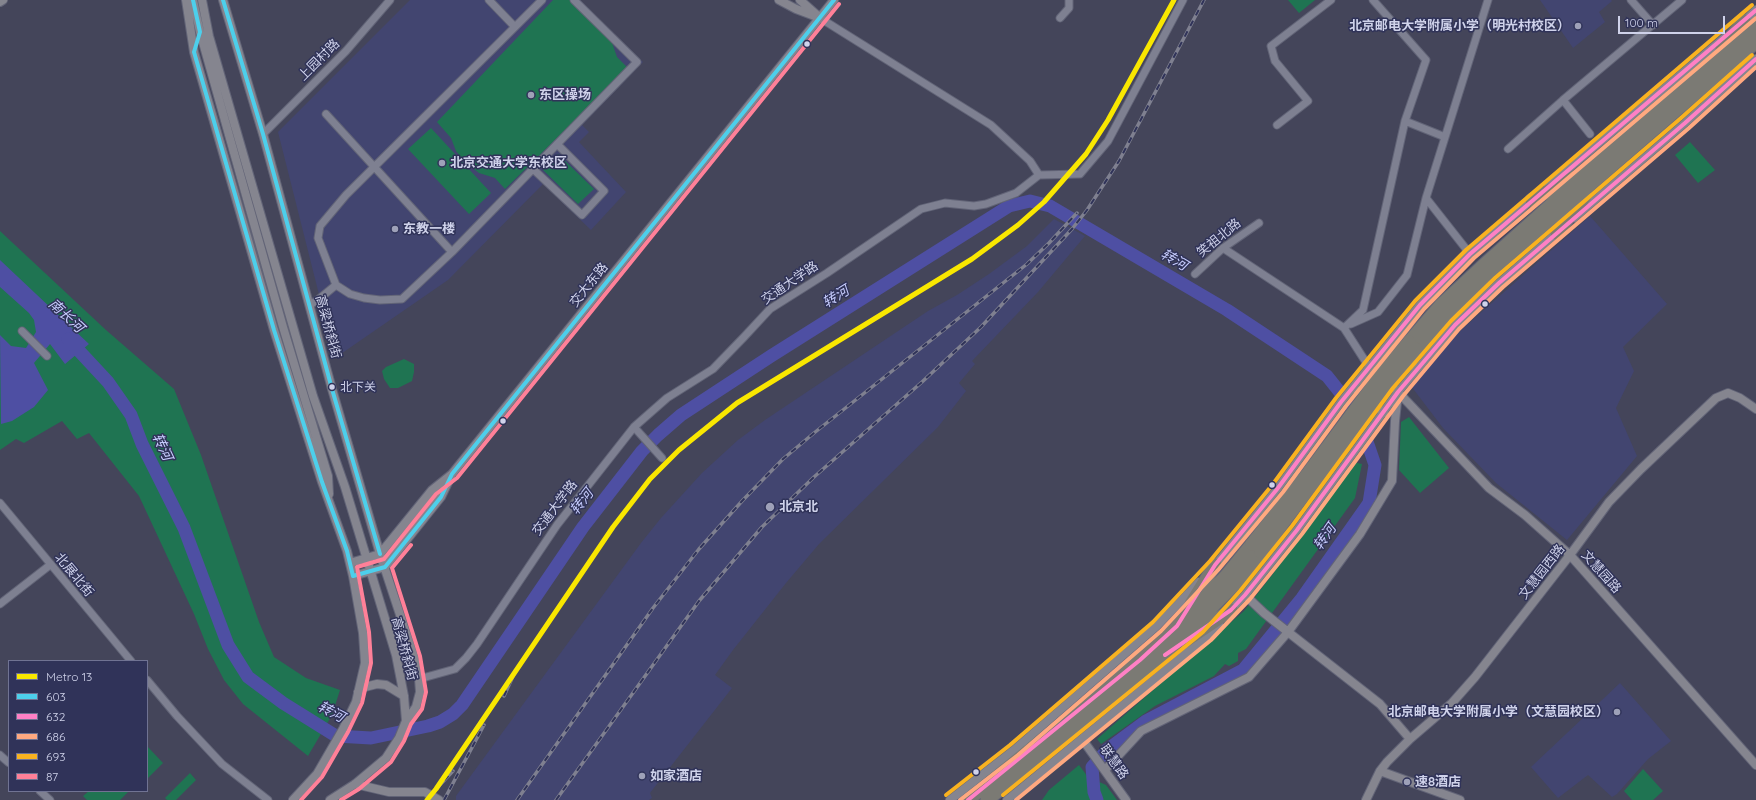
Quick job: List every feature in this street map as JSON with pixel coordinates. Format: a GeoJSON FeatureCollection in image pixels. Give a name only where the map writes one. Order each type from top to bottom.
{"type":"FeatureCollection","features":[{"type":"Feature","properties":{"kind":"highway"},"geometry":{"type":"LineString","coordinates":[[1708,75],[1744,21]]}},
{"type":"Feature","properties":{"kind":"highway"},"geometry":{"type":"LineString","coordinates":[[1164,656],[1234,585],[1257,548],[1390,380],[1412,346],[1598,170],[1751,39],[1756,27]]}},
{"type":"Feature","properties":{"kind":"highway"},"geometry":{"type":"LineString","coordinates":[[1708,75],[1756,54]]}},
{"type":"Feature","properties":{"kind":"highway"},"geometry":{"type":"LineString","coordinates":[[1532,200],[1598,170]]}},
{"type":"Feature","properties":{"kind":"highway"},"geometry":{"type":"LineString","coordinates":[[1557,233],[1598,170]]}},
{"type":"Feature","properties":{"kind":"highway"},"geometry":{"type":"LineString","coordinates":[[968,800],[1140,660],[1178,626],[1226,576],[1257,548]]}},
{"type":"Feature","properties":{"kind":"highway"},"geometry":{"type":"LineString","coordinates":[[1178,626],[1216,565]]}},
{"type":"Feature","properties":{"kind":"highway"},"geometry":{"type":"LineString","coordinates":[[987,800],[1164,656],[1231,610]]}},
{"type":"Feature","properties":{"kind":"street"},"geometry":{"type":"LineString","coordinates":[[186,0],[194,52],[274,330],[350,563],[363,633],[365,663],[356,702],[343,729],[316,774],[293,800]]}},
{"type":"Feature","properties":{"kind":"street"},"geometry":{"type":"LineString","coordinates":[[193,0],[200,32],[283,327],[328,476],[330,502]]}},
{"type":"Feature","properties":{"kind":"street","name":"高梁桥斜街"},"geometry":{"type":"LineString","coordinates":[[202,0],[209,36],[311,389],[346,487],[370,572],[396,655],[404,696],[406,721]]}},
{"type":"Feature","properties":{"kind":"street","name":"高梁桥斜街"},"geometry":{"type":"LineString","coordinates":[[222,0],[263,134],[380,554],[414,657],[419,679],[420,692],[416,707],[406,721]]}},
{"type":"Feature","properties":{"kind":"street","name":"上园村路"},"geometry":{"type":"LineString","coordinates":[[263,134],[346,51],[390,0]]}},
{"type":"Feature","properties":{"kind":"street"},"geometry":{"type":"LineString","coordinates":[[489,0],[515,27]]}},
{"type":"Feature","properties":{"kind":"street"},"geometry":{"type":"LineString","coordinates":[[542,0],[346,195],[320,226],[318,238],[336,285],[350,294],[364,298],[380,300],[402,298],[452,252],[637,62],[574,0]]}},
{"type":"Feature","properties":{"kind":"street"},"geometry":{"type":"LineString","coordinates":[[779,0],[796,9],[820,18]]}},
{"type":"Feature","properties":{"kind":"street"},"geometry":{"type":"LineString","coordinates":[[800,0],[820,18],[992,125],[1030,161],[1039,175],[1080,174],[1108,141],[1183,0]]}},
{"type":"Feature","properties":{"kind":"street","name":"交大东路"},"geometry":{"type":"LineString","coordinates":[[380,554],[432,490],[452,474],[834,0]]}},
{"type":"Feature","properties":{"kind":"street"},"geometry":{"type":"LineString","coordinates":[[1060,18],[1069,8],[1069,0]]}},
{"type":"Feature","properties":{"kind":"street"},"geometry":{"type":"LineString","coordinates":[[1277,124],[1308,101],[1275,61],[1270,46],[1331,0]]}},
{"type":"Feature","properties":{"kind":"street"},"geometry":{"type":"LineString","coordinates":[[1344,328],[1363,310],[1405,121],[1426,60],[1373,0]]}},
{"type":"Feature","properties":{"kind":"street"},"geometry":{"type":"LineString","coordinates":[[1344,328],[1378,312],[1407,275],[1426,198],[1488,0]]}},
{"type":"Feature","properties":{"kind":"street"},"geometry":{"type":"LineString","coordinates":[[1631,0],[1653,25]]}},
{"type":"Feature","properties":{"kind":"street"},"geometry":{"type":"LineString","coordinates":[[1508,149],[1563,100],[1682,0]]}},
{"type":"Feature","properties":{"kind":"street"},"geometry":{"type":"LineString","coordinates":[[950,800],[1014,750],[1157,626],[1216,565],[1278,488],[1341,402],[1369,367],[1420,305],[1470,254],[1756,10]]}},
{"type":"Feature","properties":{"kind":"street"},"geometry":{"type":"LineString","coordinates":[[194,52],[200,32]]}},
{"type":"Feature","properties":{"kind":"street"},"geometry":{"type":"LineString","coordinates":[[1007,800],[1207,636],[1245,595],[1296,530],[1398,392],[1454,325],[1499,283],[1680,127],[1756,59]]}},
{"type":"Feature","properties":{"kind":"street"},"geometry":{"type":"LineString","coordinates":[[1563,100],[1590,134]]}},
{"type":"Feature","properties":{"kind":"street"},"geometry":{"type":"LineString","coordinates":[[326,114],[452,252]]}},
{"type":"Feature","properties":{"kind":"street"},"geometry":{"type":"LineString","coordinates":[[1405,121],[1445,137]]}},
{"type":"Feature","properties":{"kind":"street"},"geometry":{"type":"LineString","coordinates":[[532,169],[582,216],[604,191],[557,144]]}},
{"type":"Feature","properties":{"kind":"street","name":"交通大学路"},"geometry":{"type":"LineString","coordinates":[[419,679],[455,668],[470,653],[478,644],[557,525],[634,427],[667,398],[713,369],[770,308],[827,273],[921,209],[945,202],[974,206],[986,204],[1016,193],[1039,175]]}},
{"type":"Feature","properties":{"kind":"street"},"geometry":{"type":"LineString","coordinates":[[1426,198],[1470,254]]}},
{"type":"Feature","properties":{"kind":"street","name":"笑祖北路"},"geometry":{"type":"LineString","coordinates":[[1195,274],[1223,248],[1259,223]]}},
{"type":"Feature","properties":{"kind":"street"},"geometry":{"type":"LineString","coordinates":[[1223,248],[1344,328],[1369,367]]}},
{"type":"Feature","properties":{"kind":"street"},"geometry":{"type":"LineString","coordinates":[[310,305],[319,300],[336,285]]}},
{"type":"Feature","properties":{"kind":"street"},"geometry":{"type":"LineString","coordinates":[[22,331],[47,356]]}},
{"type":"Feature","properties":{"kind":"street"},"geometry":{"type":"LineString","coordinates":[[1388,344],[1417,369]]}},
{"type":"Feature","properties":{"kind":"street","name":"文慧园路"},"geometry":{"type":"LineString","coordinates":[[1369,367],[1398,392],[1489,488],[1525,515],[1570,555],[1756,764]]}},
{"type":"Feature","properties":{"kind":"street"},"geometry":{"type":"LineString","coordinates":[[1355,385],[1382,415]]}},
{"type":"Feature","properties":{"kind":"street"},"geometry":{"type":"LineString","coordinates":[[1104,768],[1141,731],[1249,677],[1290,630],[1360,534],[1392,481],[1398,392]]}},
{"type":"Feature","properties":{"kind":"street","name":"文慧园西路"},"geometry":{"type":"LineString","coordinates":[[1366,800],[1380,771],[1410,740],[1452,703],[1475,677],[1570,555],[1609,502],[1641,469],[1716,398],[1728,393],[1740,398],[1756,410]]}},
{"type":"Feature","properties":{"kind":"street"},"geometry":{"type":"LineString","coordinates":[[634,427],[660,456]]}},
{"type":"Feature","properties":{"kind":"street","name":"交大东路"},"geometry":{"type":"LineString","coordinates":[[385,567],[442,497],[452,474]]}},
{"type":"Feature","properties":{"kind":"street","name":"北展北街"},"geometry":{"type":"LineString","coordinates":[[0,503],[130,660]]}},
{"type":"Feature","properties":{"kind":"street"},"geometry":{"type":"LineString","coordinates":[[350,563],[380,554]]}},
{"type":"Feature","properties":{"kind":"street"},"geometry":{"type":"LineString","coordinates":[[0,604],[50,565]]}},
{"type":"Feature","properties":{"kind":"street"},"geometry":{"type":"LineString","coordinates":[[353,576],[385,567]]}},
{"type":"Feature","properties":{"kind":"street"},"geometry":{"type":"LineString","coordinates":[[1245,595],[1380,704],[1410,740]]}},
{"type":"Feature","properties":{"kind":"street"},"geometry":{"type":"LineString","coordinates":[[148,681],[177,716],[222,764],[268,800]]}},
{"type":"Feature","properties":{"kind":"street"},"geometry":{"type":"LineString","coordinates":[[358,692],[377,684],[386,685],[404,696]]}},
{"type":"Feature","properties":{"kind":"street"},"geometry":{"type":"LineString","coordinates":[[330,800],[355,784],[386,758],[399,738],[406,721]]}},
{"type":"Feature","properties":{"kind":"street","name":"联慧路"},"geometry":{"type":"LineString","coordinates":[[1082,739],[1126,800]]}},
{"type":"Feature","properties":{"kind":"street"},"geometry":{"type":"LineString","coordinates":[[0,755],[8,762]]}},
{"type":"Feature","properties":{"kind":"street"},"geometry":{"type":"LineString","coordinates":[[1380,771],[1460,800]]}},
{"type":"Feature","properties":{"kind":"street"},"geometry":{"type":"LineString","coordinates":[[355,784],[389,792],[426,792],[439,800]]}},
{"type":"Feature","properties":{"kind":"street"},"geometry":{"type":"LineString","coordinates":[[41,792],[50,800]]}},
{"type":"Feature","properties":{"kind":"shaded area","name":"北京交通大学东校区"},"geometry":{"type":"Polygon","coordinates":[[[410,0],[580,0],[643,62],[582,125],[589,132],[579,142],[626,192],[591,230],[543,184],[448,280],[335,358],[278,132],[410,0]]]}},
{"type":"Feature","properties":{"kind":"shaded area","name":"北京邮电大学附属小学（明光村校区）"},"geometry":{"type":"Polygon","coordinates":[[[1540,0],[1612,1],[1599,12],[1605,22],[1573,48],[1540,0]]]}},
{"type":"Feature","properties":{"kind":"shaded area"},"geometry":{"type":"Polygon","coordinates":[[[1590,216],[1667,304],[1623,347],[1634,371],[1616,408],[1637,456],[1567,540],[1496,483],[1443,428],[1411,386],[1460,331],[1590,216]]]}},
{"type":"Feature","properties":{"kind":"shaded area"},"geometry":{"type":"Polygon","coordinates":[[[1054,219],[1085,236],[1038,292],[972,361],[975,364],[959,383],[966,391],[938,427],[819,544],[733,650],[715,675],[732,688],[650,793],[652,798],[649,800],[456,800],[456,796],[641,543],[661,518],[702,473],[738,440],[765,420],[928,311],[957,295],[989,274],[1027,246],[1054,219]]]}},
{"type":"Feature","properties":{"kind":"shaded area"},"geometry":{"type":"Polygon","coordinates":[[[0,260],[89,344],[65,364],[50,344],[34,363],[48,390],[34,407],[12,421],[1,424],[0,335],[11,346],[26,348],[36,332],[34,320],[29,313],[0,287],[0,260]]]}},
{"type":"Feature","properties":{"kind":"shaded area","name":"北京邮电大学附属小学（文慧园校区）"},"geometry":{"type":"Polygon","coordinates":[[[1620,683],[1671,741],[1648,759],[1617,794],[1612,797],[1588,775],[1558,798],[1531,767],[1620,683]]]}},
{"type":"Feature","properties":{"kind":"green space","name":"东区操场"},"geometry":{"type":"Polygon","coordinates":[[[553,0],[571,0],[610,37],[617,57],[628,68],[505,189],[495,178],[479,173],[465,162],[456,151],[451,138],[437,122],[553,0]]]}},
{"type":"Feature","properties":{"kind":"green space"},"geometry":{"type":"Polygon","coordinates":[[[1288,0],[1315,0],[1299,13],[1288,0]]]}},
{"type":"Feature","properties":{"kind":"green space"},"geometry":{"type":"Polygon","coordinates":[[[431,128],[491,193],[469,214],[408,149],[431,128]]]}},
{"type":"Feature","properties":{"kind":"green space"},"geometry":{"type":"Polygon","coordinates":[[[1690,142],[1715,170],[1698,183],[1675,155],[1690,142]]]}},
{"type":"Feature","properties":{"kind":"green space"},"geometry":{"type":"Polygon","coordinates":[[[558,154],[594,189],[578,204],[543,170],[558,154]]]}},
{"type":"Feature","properties":{"kind":"green space"},"geometry":{"type":"Polygon","coordinates":[[[0,231],[106,330],[174,389],[201,455],[259,622],[274,657],[306,678],[340,690],[332,715],[308,756],[243,704],[224,680],[208,649],[194,614],[139,496],[89,433],[77,439],[62,421],[24,443],[16,439],[0,450],[0,231]]]}},
{"type":"Feature","properties":{"kind":"green space"},"geometry":{"type":"Polygon","coordinates":[[[404,359],[414,364],[412,381],[398,388],[390,388],[384,379],[382,371],[386,367],[404,359]]]}},
{"type":"Feature","properties":{"kind":"green space"},"geometry":{"type":"Polygon","coordinates":[[[1409,417],[1449,468],[1420,493],[1399,470],[1401,422],[1409,417]]]}},
{"type":"Feature","properties":{"kind":"green space"},"geometry":{"type":"Polygon","coordinates":[[[1353,462],[1362,464],[1355,498],[1246,649],[1238,653],[1238,661],[1229,666],[1225,664],[1214,676],[1155,706],[1101,744],[1097,739],[1244,611],[1272,575],[1353,462]]]}},
{"type":"Feature","properties":{"kind":"green space"},"geometry":{"type":"Polygon","coordinates":[[[148,747],[163,763],[148,778],[148,747]]]}},
{"type":"Feature","properties":{"kind":"green space"},"geometry":{"type":"Polygon","coordinates":[[[1079,765],[1088,777],[1106,785],[1117,800],[1042,800],[1049,790],[1079,765]]]}},
{"type":"Feature","properties":{"kind":"green space"},"geometry":{"type":"Polygon","coordinates":[[[1643,769],[1663,791],[1653,800],[1632,800],[1624,791],[1643,769]]]}},
{"type":"Feature","properties":{"kind":"green space"},"geometry":{"type":"Polygon","coordinates":[[[190,773],[196,780],[176,800],[167,800],[165,798],[190,773]]]}},
{"type":"Feature","properties":{"kind":"green space"},"geometry":{"type":"Polygon","coordinates":[[[88,792],[128,792],[120,800],[87,800],[83,796],[88,792]]]}},
{"type":"Feature","properties":{"kind":"waterway","name":"转河"},"geometry":{"type":"LineString","coordinates":[[68,339],[108,382],[131,415],[142,444],[184,528],[228,645],[248,677],[283,703],[336,736],[371,738],[440,722],[453,714],[462,705],[583,527],[642,451],[681,415],[771,356],[1009,206],[1030,201],[1050,206],[1227,310],[1327,376],[1358,415],[1375,465],[1369,503],[1302,598],[1243,670],[1146,721],[1107,750],[1092,767],[1094,792],[1097,800]]}},
{"type":"Feature","properties":{"kind":"railway"},"geometry":{"type":"LineString","coordinates":[[556,800],[699,601],[762,527],[814,477],[922,382],[981,327],[1072,229],[1087,210],[1119,161],[1204,0]]}},
{"type":"Feature","properties":{"kind":"railway"},"geometry":{"type":"LineString","coordinates":[[517,800],[653,608],[699,549],[743,500],[783,459],[814,433],[1027,264],[1077,213]]}},
{"type":"Feature","properties":{"kind":"railway"},"geometry":{"type":"LineString","coordinates":[[504,696],[514,674]]}},
{"type":"Feature","properties":{"kind":"railway"},"geometry":{"type":"LineString","coordinates":[[444,800],[484,725]]}},
{"type":"Feature","properties":{"kind":"railway"},"geometry":{"type":"LineString","coordinates":[[436,789],[453,771]]}},
{"type":"Feature","properties":{"kind":"metro line","name":"13"},"geometry":{"type":"LineString","coordinates":[[427,800],[436,789],[613,527],[650,479],[679,450],[737,403],[972,259],[1018,225],[1044,202],[1086,154],[1108,120],[1174,0]]}},
{"type":"Feature","properties":{"kind":"transit line","name":"603"},"geometry":{"type":"LineString","coordinates":[[193,0],[200,32],[194,52],[274,330],[322,482],[347,551],[353,576],[385,567],[441,497],[452,474],[834,0]]}},
{"type":"Feature","properties":{"kind":"transit line","name":"603"},"geometry":{"type":"LineString","coordinates":[[223,0],[263,134],[332,389],[380,554]]}},
{"type":"Feature","properties":{"kind":"transit line","name":"87"},"geometry":{"type":"LineString","coordinates":[[301,800],[322,777],[348,732],[362,703],[371,663],[369,632],[357,567],[384,559],[436,494],[457,478],[839,4]]}},
{"type":"Feature","properties":{"kind":"transit line","name":"693"},"geometry":{"type":"LineString","coordinates":[[946,795],[1010,745],[1153,622],[1210,561],[1273,484],[1336,398],[1415,301],[1466,250],[1752,5]]}},
{"type":"Feature","properties":{"kind":"transit line","name":"632"},"geometry":{"type":"LineString","coordinates":[[968,800],[1140,660],[1177,626],[1215,565],[1278,488],[1341,402],[1420,305],[1470,254],[1756,10]]}},
{"type":"Feature","properties":{"kind":"transit line","name":"686"},"geometry":{"type":"LineString","coordinates":[[960,800],[1018,755],[1161,631],[1219,569],[1283,492],[1346,406],[1424,309],[1474,258],[1756,18]]}},
{"type":"Feature","properties":{"kind":"transit line","name":"693"},"geometry":{"type":"LineString","coordinates":[[1003,795],[1203,632],[1240,591],[1292,526],[1393,388],[1451,321],[1495,278],[1752,55]]}},
{"type":"Feature","properties":{"kind":"transit line","name":"632"},"geometry":{"type":"LineString","coordinates":[[1165,655],[1231,610],[1245,595],[1297,530],[1398,392],[1455,325],[1499,283],[1685,123],[1756,59]]}},
{"type":"Feature","properties":{"kind":"transit line","name":"686"},"geometry":{"type":"LineString","coordinates":[[1016,800],[1211,640],[1250,599],[1302,534],[1403,396],[1459,329],[1503,287],[1689,128],[1756,67]]}},
{"type":"Feature","properties":{"kind":"transit line","name":"87"},"geometry":{"type":"LineString","coordinates":[[341,800],[359,789],[391,762],[404,741],[411,724],[422,709],[426,692],[420,656],[392,568],[411,545]]}},
{"type":"Feature","properties":{"kind":"place","name":"北京邮电大学附属小学（明光村校区）"},"geometry":{"type":"Point","coordinates":[1578,26]}},
{"type":"Feature","properties":{"kind":"place","name":"东区操场"},"geometry":{"type":"Point","coordinates":[531,95]}},
{"type":"Feature","properties":{"kind":"place","name":"北京交通大学东校区"},"geometry":{"type":"Point","coordinates":[442,163]}},
{"type":"Feature","properties":{"kind":"place","name":"东教一楼"},"geometry":{"type":"Point","coordinates":[395,229]}},
{"type":"Feature","properties":{"kind":"place","name":"北下关"},"geometry":{"type":"Point","coordinates":[332,387]}},
{"type":"Feature","properties":{"kind":"place","name":"北京北"},"geometry":{"type":"Point","coordinates":[770,507]}},
{"type":"Feature","properties":{"kind":"place","name":"北京邮电大学附属小学（文慧园校区）"},"geometry":{"type":"Point","coordinates":[1617,712]}},
{"type":"Feature","properties":{"kind":"place","name":"如家酒店"},"geometry":{"type":"Point","coordinates":[642,776]}},
{"type":"Feature","properties":{"kind":"place","name":"速8酒店"},"geometry":{"type":"Point","coordinates":[1407,782]}},
{"type":"Feature","properties":{"kind":"water label","name":"南长河"},"geometry":{"type":"Point","coordinates":[66,316]}}]}
